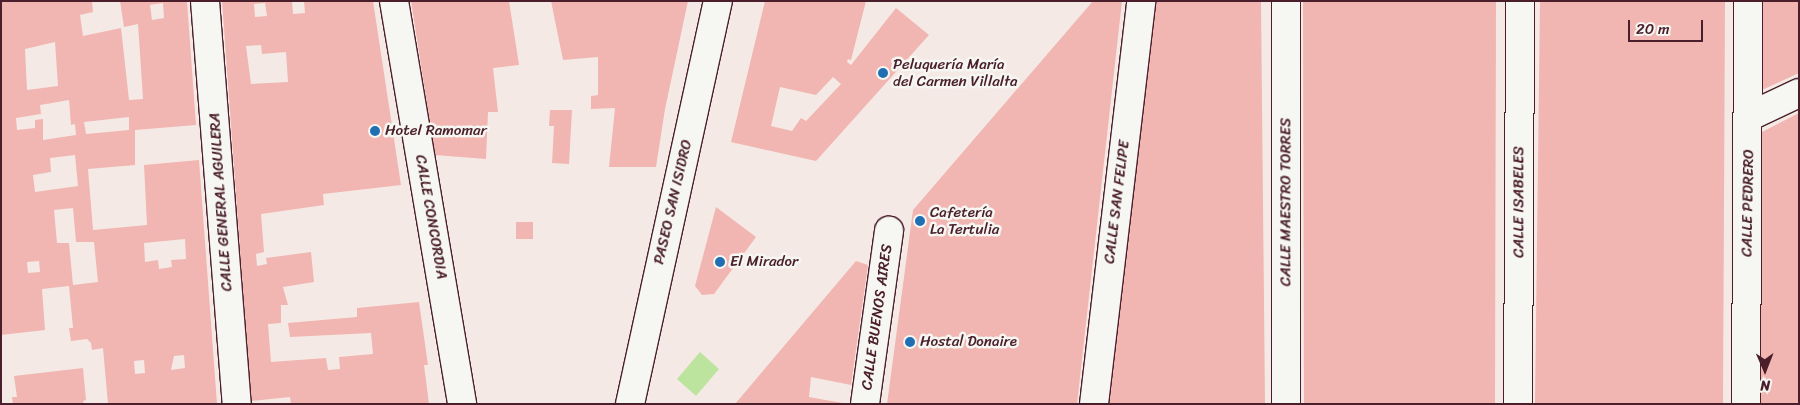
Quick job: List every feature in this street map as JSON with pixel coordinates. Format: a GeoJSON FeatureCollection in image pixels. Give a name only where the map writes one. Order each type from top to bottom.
{"type":"FeatureCollection","features":[{"type":"Feature","properties":{"kind":"street","name":"CALLE GENERAL AGUILERA"},"geometry":{"type":"LineString","coordinates":[[205,1],[236,404]]}},
{"type":"Feature","properties":{"kind":"street","name":"CALLE CONCORDIA"},"geometry":{"type":"LineString","coordinates":[[394,1],[462,404]]}},
{"type":"Feature","properties":{"kind":"street","name":"PASEO SAN ISIDRO"},"geometry":{"type":"LineString","coordinates":[[630,404],[718,1]]}},
{"type":"Feature","properties":{"kind":"street","name":"CALLE SAN FELIPE"},"geometry":{"type":"LineString","coordinates":[[1094,404],[1141,1]]}},
{"type":"Feature","properties":{"kind":"street","name":"CALLE MAESTRO TORRES"},"geometry":{"type":"LineString","coordinates":[[1286,1],[1286,404]]}},
{"type":"Feature","properties":{"kind":"street","name":"CALLE ISABELES"},"geometry":{"type":"LineString","coordinates":[[1518,404],[1520,1]]}},
{"type":"Feature","properties":{"kind":"street","name":"CALLE PEDRERO"},"geometry":{"type":"LineString","coordinates":[[1746,404],[1748,1]]}},
{"type":"Feature","properties":{"kind":"street"},"geometry":{"type":"LineString","coordinates":[[1748,117],[1799,93]]}},
{"type":"Feature","properties":{"kind":"street","name":"CALLE BUENOS AIRES"},"geometry":{"type":"LineString","coordinates":[[865,404],[889,231]]}},
{"type":"Feature","properties":{"kind":"green space"},"geometry":{"type":"Polygon","coordinates":[[[700,352],[719,369],[696,396],[677,379],[700,352]]]}},
{"type":"Feature","properties":{"kind":"building"},"geometry":{"type":"Polygon","coordinates":[[[1,1],[92,1],[93,12],[80,15],[83,36],[121,28],[129,100],[143,99],[138,24],[124,27],[120,1],[187,1],[196,125],[135,130],[135,165],[88,169],[93,230],[147,225],[144,165],[199,160],[217,404],[108,404],[103,348],[92,350],[91,343],[87,339],[71,341],[69,328],[73,328],[69,286],[42,289],[45,330],[1,335],[1,1]],[[163,3],[150,5],[152,20],[164,18],[163,3]],[[55,42],[25,49],[27,90],[58,86],[55,42]],[[69,100],[40,105],[41,114],[16,118],[17,130],[35,128],[35,120],[43,119],[43,140],[76,135],[75,124],[71,125],[69,100]],[[129,117],[84,122],[86,134],[129,130],[129,117]],[[75,155],[50,158],[51,172],[33,175],[35,192],[78,186],[75,155]],[[73,208],[54,210],[57,243],[69,243],[73,285],[98,282],[94,242],[76,242],[73,208]],[[185,239],[144,243],[145,262],[158,260],[159,269],[172,267],[171,260],[186,259],[185,239]],[[39,261],[27,262],[28,273],[40,272],[39,261]],[[184,355],[174,356],[171,370],[185,368],[184,355]],[[144,360],[134,361],[135,374],[145,373],[144,360]]]}},
{"type":"Feature","properties":{"kind":"building"},"geometry":{"type":"Polygon","coordinates":[[[222,1],[292,1],[293,14],[305,13],[304,1],[373,1],[401,185],[323,194],[324,205],[261,214],[264,252],[256,254],[257,266],[267,264],[266,258],[311,252],[314,282],[283,287],[288,305],[281,305],[281,323],[268,324],[271,362],[326,358],[328,370],[340,369],[339,357],[373,354],[371,333],[290,337],[288,323],[357,317],[357,308],[419,302],[428,365],[424,365],[429,404],[291,404],[290,397],[251,401],[222,1]],[[265,3],[254,4],[255,17],[267,16],[265,3]],[[261,45],[246,46],[251,84],[288,82],[286,52],[262,54],[261,45]]]}},
{"type":"Feature","properties":{"kind":"building"},"geometry":{"type":"Polygon","coordinates":[[[411,1],[509,1],[519,65],[493,68],[498,112],[488,112],[486,159],[435,155],[411,1]]]}},
{"type":"Feature","properties":{"kind":"building"},"geometry":{"type":"Polygon","coordinates":[[[551,1],[688,1],[665,109],[656,167],[609,167],[615,108],[591,109],[591,96],[598,95],[598,57],[563,60],[551,1]]]}},
{"type":"Feature","properties":{"kind":"building"},"geometry":{"type":"Polygon","coordinates":[[[765,1],[866,1],[851,60],[848,59],[847,62],[851,65],[896,8],[929,35],[816,161],[731,142],[765,1]],[[833,77],[816,95],[780,87],[771,126],[792,131],[801,118],[806,121],[841,84],[833,77]]]}},
{"type":"Feature","properties":{"kind":"building"},"geometry":{"type":"Polygon","coordinates":[[[1093,1],[1122,1],[1077,404],[887,404],[913,210],[1093,1]]]}},
{"type":"Feature","properties":{"kind":"building"},"geometry":{"type":"Polygon","coordinates":[[[1155,1],[1261,1],[1265,404],[1107,404],[1155,1]]]}},
{"type":"Feature","properties":{"kind":"building"},"geometry":{"type":"Polygon","coordinates":[[[1303,1],[1496,1],[1495,404],[1304,404],[1303,1]]]}},
{"type":"Feature","properties":{"kind":"building"},"geometry":{"type":"Polygon","coordinates":[[[1540,1],[1725,1],[1723,404],[1535,404],[1540,1]]]}},
{"type":"Feature","properties":{"kind":"building"},"geometry":{"type":"Polygon","coordinates":[[[1761,1],[1799,1],[1799,73],[1762,90],[1761,1]]]}},
{"type":"Feature","properties":{"kind":"building"},"geometry":{"type":"Polygon","coordinates":[[[550,110],[572,110],[569,164],[552,163],[554,126],[549,126],[550,110]]]}},
{"type":"Feature","properties":{"kind":"building"},"geometry":{"type":"Polygon","coordinates":[[[1799,113],[1799,404],[1760,404],[1760,133],[1799,113]]]}},
{"type":"Feature","properties":{"kind":"building","name":"El Mirador"},"geometry":{"type":"Polygon","coordinates":[[[716,207],[756,237],[714,294],[702,295],[695,286],[716,207]]]}},
{"type":"Feature","properties":{"kind":"building"},"geometry":{"type":"Polygon","coordinates":[[[516,222],[533,222],[533,239],[516,239],[516,222]]]}},
{"type":"Feature","properties":{"kind":"building"},"geometry":{"type":"Polygon","coordinates":[[[856,261],[868,265],[851,385],[811,377],[809,397],[848,404],[735,404],[856,261]]]}},
{"type":"Feature","properties":{"kind":"building"},"geometry":{"type":"Polygon","coordinates":[[[83,368],[86,400],[83,401],[84,404],[13,404],[12,397],[17,397],[14,376],[83,368]]]}},
{"type":"Feature","properties":{"kind":"place","name":"Peluquería María del Carmen Villalta"},"geometry":{"type":"Point","coordinates":[883,73]}},
{"type":"Feature","properties":{"kind":"place","name":"Hotel Ramomar"},"geometry":{"type":"Point","coordinates":[375,131]}},
{"type":"Feature","properties":{"kind":"place","name":"Cafetería La Tertulia"},"geometry":{"type":"Point","coordinates":[920,221]}},
{"type":"Feature","properties":{"kind":"place","name":"El Mirador"},"geometry":{"type":"Point","coordinates":[720,262]}},
{"type":"Feature","properties":{"kind":"place","name":"Hostal Donaire"},"geometry":{"type":"Point","coordinates":[910,342]}}]}
